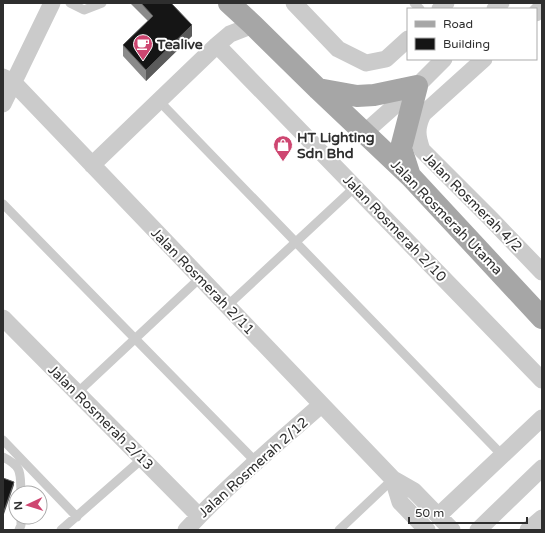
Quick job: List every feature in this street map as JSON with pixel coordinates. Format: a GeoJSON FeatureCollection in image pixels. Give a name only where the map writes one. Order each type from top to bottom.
{"type":"FeatureCollection","features":[{"type":"Feature","properties":{"kind":"main road","name":"Jalan Rosmerah Utama"},"geometry":{"type":"LineString","coordinates":[[229,3],[411,177],[542,318]]}},
{"type":"Feature","properties":{"kind":"main road"},"geometry":{"type":"LineString","coordinates":[[318,89],[357,96],[374,95],[417,86],[401,148],[411,177]]}},
{"type":"Feature","properties":{"kind":"street"},"geometry":{"type":"LineString","coordinates":[[3,104],[8,79],[52,3]]}},
{"type":"Feature","properties":{"kind":"street"},"geometry":{"type":"LineString","coordinates":[[294,3],[338,49],[366,63],[386,59],[407,40]]}},
{"type":"Feature","properties":{"kind":"street"},"geometry":{"type":"LineString","coordinates":[[92,165],[217,45],[230,34],[253,25]]}},
{"type":"Feature","properties":{"kind":"street","name":"Jalan Rosmerah 2/10"},"geometry":{"type":"LineString","coordinates":[[217,45],[542,380]]}},
{"type":"Feature","properties":{"kind":"street"},"geometry":{"type":"LineString","coordinates":[[364,133],[417,86],[443,60]]}},
{"type":"Feature","properties":{"kind":"street","name":"Jalan Rosmerah 4/2"},"geometry":{"type":"LineString","coordinates":[[483,60],[423,114],[419,122],[418,138],[422,150],[542,272]]}},
{"type":"Feature","properties":{"kind":"street","name":"Jalan Rosmerah 2/11"},"geometry":{"type":"LineString","coordinates":[[8,79],[393,480],[414,491],[452,530]]}},
{"type":"Feature","properties":{"kind":"street","name":"Jalan Rosmerah 2/13"},"geometry":{"type":"LineString","coordinates":[[3,318],[199,516]]}},
{"type":"Feature","properties":{"kind":"street","name":"Jalan Rosmerah 2/12"},"geometry":{"type":"LineString","coordinates":[[186,530],[256,462],[321,405]]}},
{"type":"Feature","properties":{"kind":"street"},"geometry":{"type":"LineString","coordinates":[[438,516],[542,418]]}},
{"type":"Feature","properties":{"kind":"street"},"geometry":{"type":"LineString","coordinates":[[478,530],[542,468]]}},
{"type":"Feature","properties":{"kind":"street","name":"Jalan Rosmerah 2/11"},"geometry":{"type":"LineString","coordinates":[[393,480],[400,502],[427,530]]}},
{"type":"Feature","properties":{"kind":"street"},"geometry":{"type":"LineString","coordinates":[[528,530],[542,518]]}},
{"type":"Feature","properties":{"kind":"lane"},"geometry":{"type":"LineString","coordinates":[[70,3],[84,10],[102,3]]}},
{"type":"Feature","properties":{"kind":"lane"},"geometry":{"type":"LineString","coordinates":[[159,101],[502,455]]}},
{"type":"Feature","properties":{"kind":"lane"},"geometry":{"type":"LineString","coordinates":[[227,306],[355,186]]}},
{"type":"Feature","properties":{"kind":"lane"},"geometry":{"type":"LineString","coordinates":[[3,204],[256,462]]}},
{"type":"Feature","properties":{"kind":"lane"},"geometry":{"type":"LineString","coordinates":[[77,393],[200,278]]}},
{"type":"Feature","properties":{"kind":"lane"},"geometry":{"type":"LineString","coordinates":[[3,440],[76,517]]}},
{"type":"Feature","properties":{"kind":"lane"},"geometry":{"type":"LineString","coordinates":[[3,457],[11,461],[18,468],[20,472],[20,485]]}},
{"type":"Feature","properties":{"kind":"lane"},"geometry":{"type":"LineString","coordinates":[[61,530],[142,459]]}},
{"type":"Feature","properties":{"kind":"lane"},"geometry":{"type":"LineString","coordinates":[[339,530],[393,480]]}},
{"type":"Feature","properties":{"kind":"building"},"geometry":{"type":"Polygon","coordinates":[[[141,3],[171,3],[192,25],[146,70],[123,45],[153,16],[141,3]]]}},
{"type":"Feature","properties":{"kind":"building"},"geometry":{"type":"Polygon","coordinates":[[[3,478],[14,482],[13,485],[8,485],[8,499],[3,514],[3,478]]]}},
{"type":"Feature","properties":{"kind":"place","name":"Tealive"},"geometry":{"type":"Point","coordinates":[143,61]}},
{"type":"Feature","properties":{"kind":"place","name":"HT Lighting Sdn Bhd"},"geometry":{"type":"Point","coordinates":[283,162]}}]}
